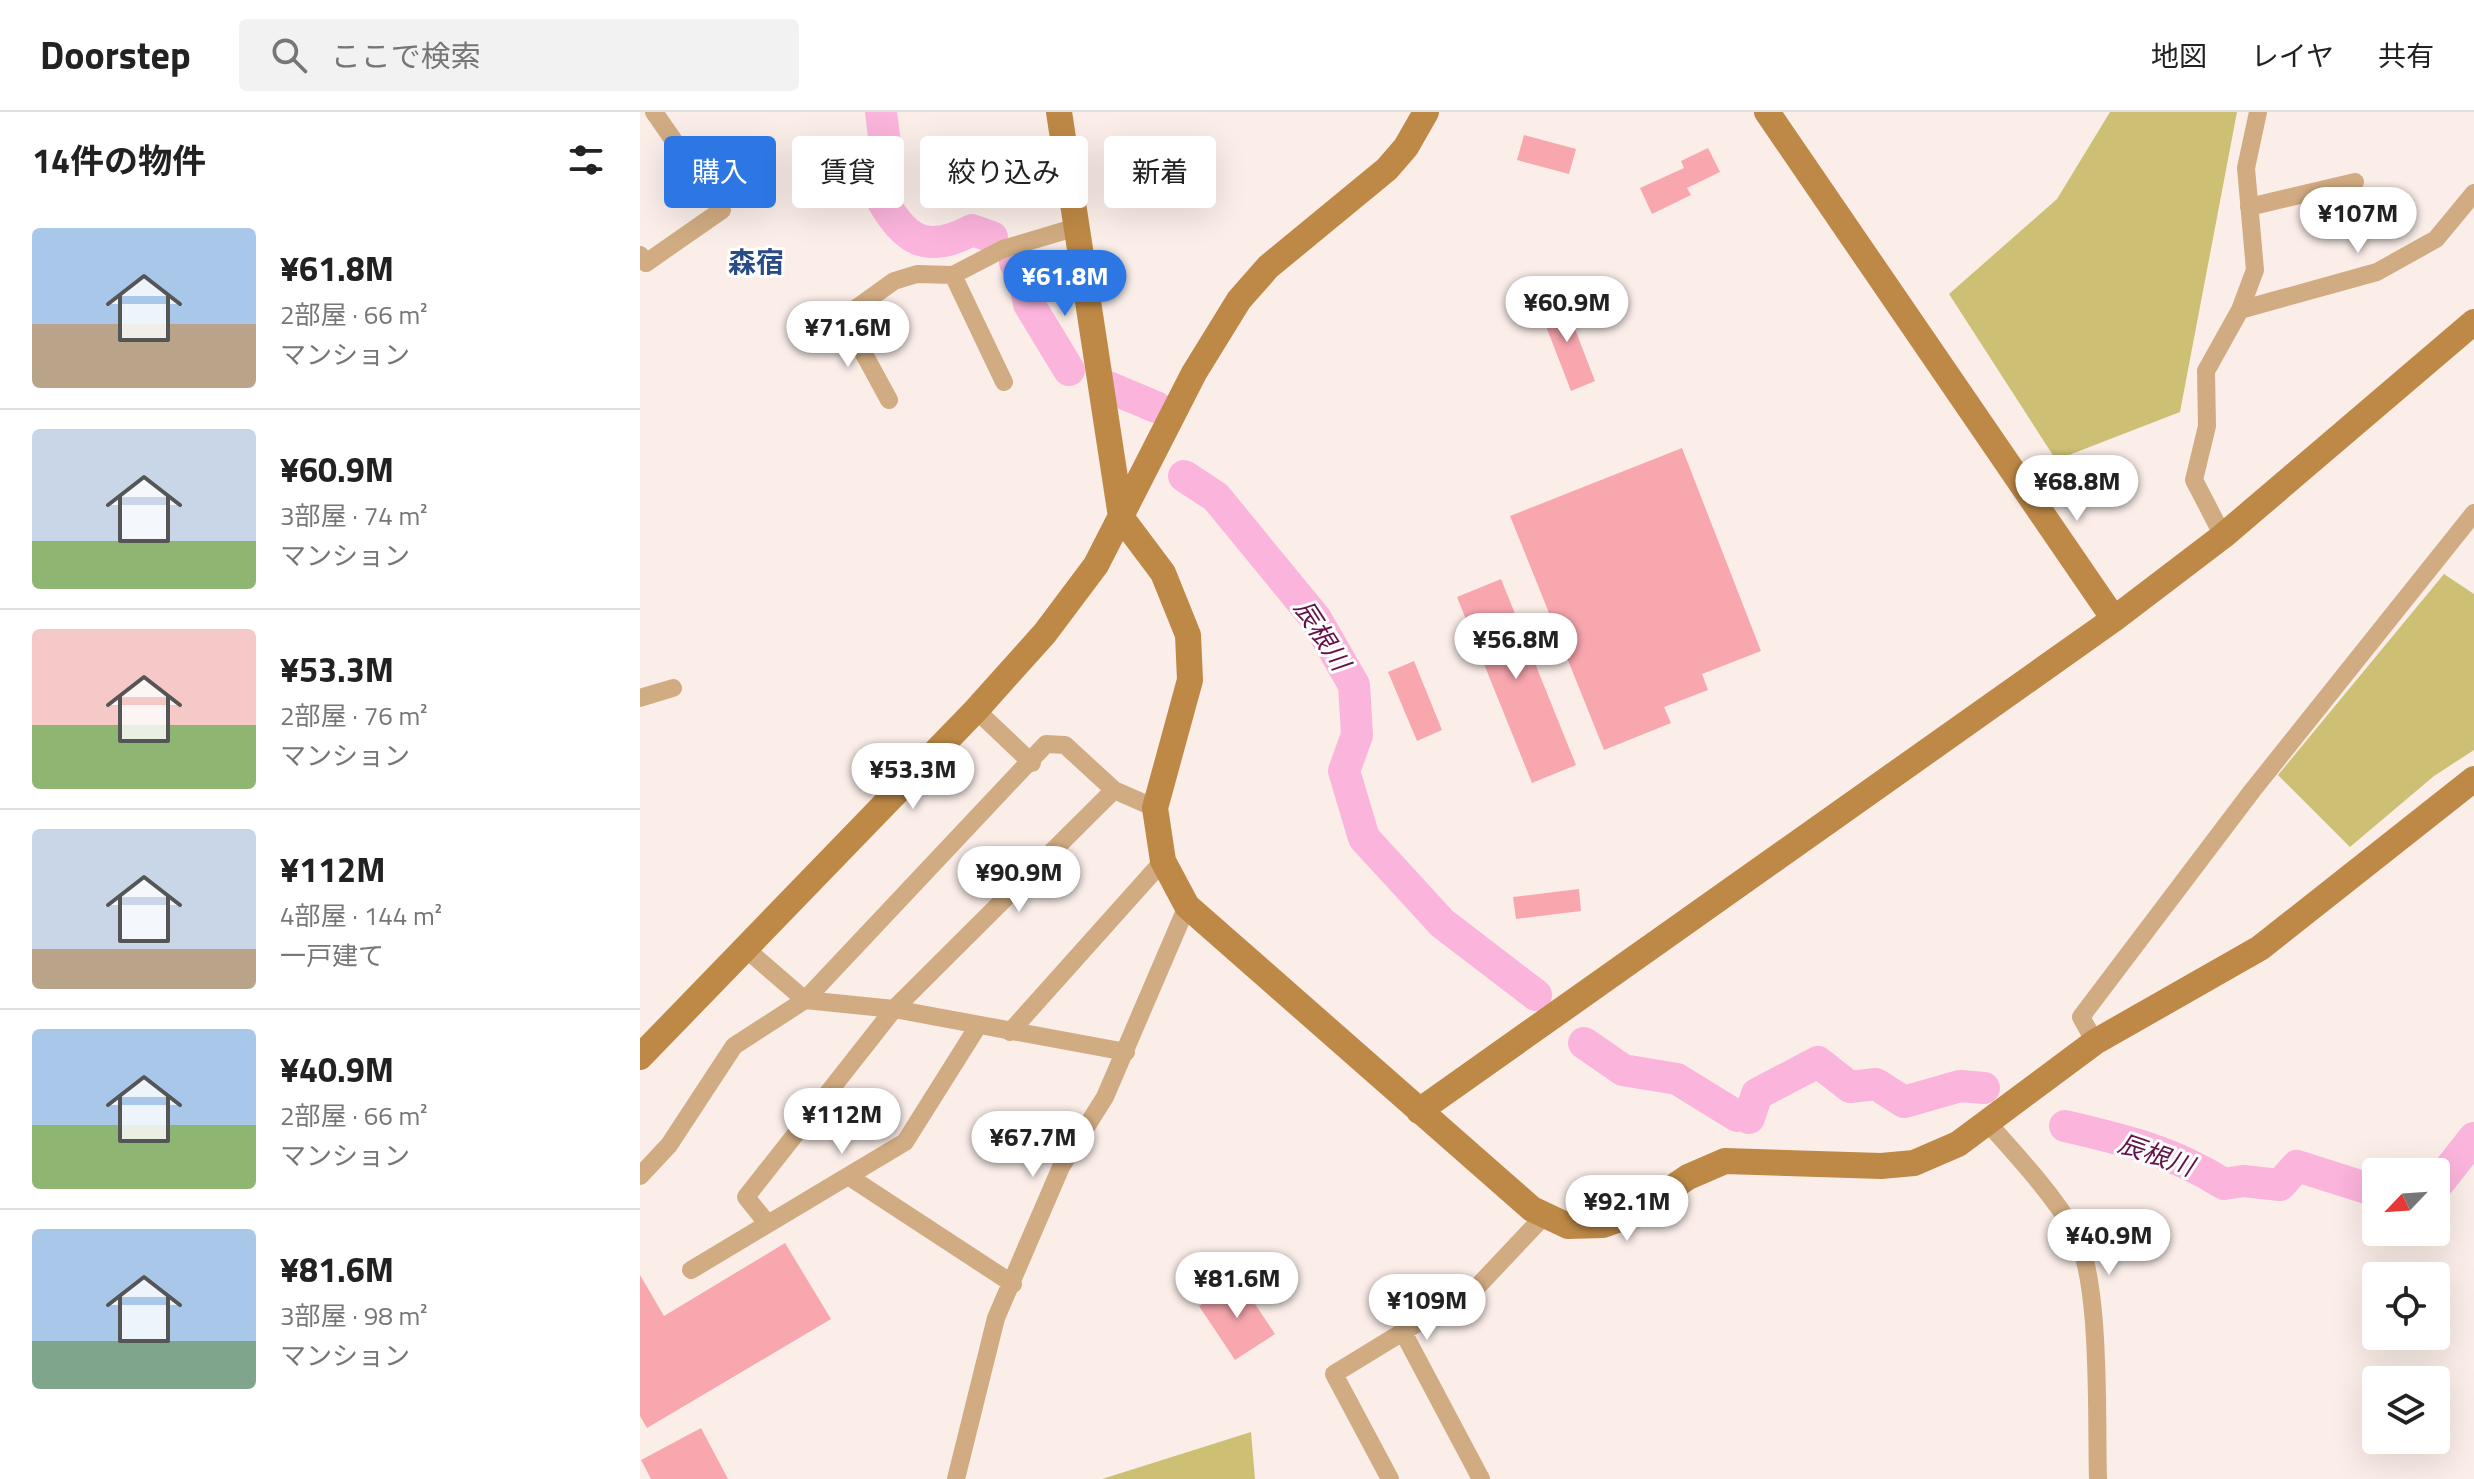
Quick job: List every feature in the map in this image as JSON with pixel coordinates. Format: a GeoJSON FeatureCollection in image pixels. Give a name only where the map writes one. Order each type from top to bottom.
{"type":"FeatureCollection","features":[{"type":"Feature","properties":{"kind":"street"},"geometry":{"type":"LineString","coordinates":[[640,255],[646,263],[722,210],[654,112]]}},
{"type":"Feature","properties":{"kind":"street"},"geometry":{"type":"LineString","coordinates":[[1059,112],[1121,517],[1163,573],[1188,635],[1190,680],[1155,808],[1163,861],[1187,906],[1532,1209],[1568,1226],[1603,1225],[1634,1214],[1688,1177],[1725,1161],[1881,1166],[1914,1163],[1958,1144],[2095,1042],[2260,948],[2474,779]]}},
{"type":"Feature","properties":{"kind":"street"},"geometry":{"type":"LineString","coordinates":[[640,1057],[976,710],[1070,599],[1096,565],[1194,373],[1239,300],[1268,267],[1387,169],[1406,147],[1426,112]]}},
{"type":"Feature","properties":{"kind":"street"},"geometry":{"type":"LineString","coordinates":[[1767,112],[2114,619]]}},
{"type":"Feature","properties":{"kind":"street"},"geometry":{"type":"LineString","coordinates":[[2223,536],[2194,480],[2207,426],[2206,371],[2240,310],[2255,270],[2246,168],[2258,112]]}},
{"type":"Feature","properties":{"kind":"street"},"geometry":{"type":"LineString","coordinates":[[2249,207],[2355,182]]}},
{"type":"Feature","properties":{"kind":"street"},"geometry":{"type":"LineString","coordinates":[[2240,310],[2377,272],[2436,239],[2474,193]]}},
{"type":"Feature","properties":{"kind":"street"},"geometry":{"type":"LineString","coordinates":[[804,336],[844,317],[894,281],[917,274],[953,275],[1003,249],[1077,227]]}},
{"type":"Feature","properties":{"kind":"street"},"geometry":{"type":"LineString","coordinates":[[953,275],[1004,382]]}},
{"type":"Feature","properties":{"kind":"street"},"geometry":{"type":"LineString","coordinates":[[844,317],[889,400]]}},
{"type":"Feature","properties":{"kind":"street"},"geometry":{"type":"LineString","coordinates":[[1419,1111],[2114,619],[2223,536],[2474,322]]}},
{"type":"Feature","properties":{"kind":"street"},"geometry":{"type":"LineString","coordinates":[[2095,1042],[2081,1017],[2252,791],[2474,513]]}},
{"type":"Feature","properties":{"kind":"street"},"geometry":{"type":"LineString","coordinates":[[640,698],[673,688]]}},
{"type":"Feature","properties":{"kind":"street"},"geometry":{"type":"LineString","coordinates":[[976,710],[1032,763]]}},
{"type":"Feature","properties":{"kind":"street"},"geometry":{"type":"LineString","coordinates":[[640,1176],[669,1145],[734,1046],[805,1000],[1032,763],[1046,744],[1065,745],[1114,790],[1155,808]]}},
{"type":"Feature","properties":{"kind":"street"},"geometry":{"type":"LineString","coordinates":[[767,1223],[746,1197],[894,1009],[1114,790]]}},
{"type":"Feature","properties":{"kind":"street"},"geometry":{"type":"LineString","coordinates":[[1010,1032],[1163,861]]}},
{"type":"Feature","properties":{"kind":"street"},"geometry":{"type":"LineString","coordinates":[[956,1479],[996,1318],[1061,1167],[1105,1097],[1126,1052],[1187,906]]}},
{"type":"Feature","properties":{"kind":"street"},"geometry":{"type":"LineString","coordinates":[[746,949],[805,1000],[894,1009],[1126,1052]]}},
{"type":"Feature","properties":{"kind":"street"},"geometry":{"type":"LineString","coordinates":[[691,1270],[905,1142],[978,1026]]}},
{"type":"Feature","properties":{"kind":"street"},"geometry":{"type":"LineString","coordinates":[[1988,1123],[2075,1231],[2086,1263],[2092,1300],[2098,1479]]}},
{"type":"Feature","properties":{"kind":"street"},"geometry":{"type":"LineString","coordinates":[[848,1176],[1013,1284]]}},
{"type":"Feature","properties":{"kind":"street"},"geometry":{"type":"LineString","coordinates":[[1390,1479],[1334,1374],[1478,1286],[1545,1215]]}},
{"type":"Feature","properties":{"kind":"street"},"geometry":{"type":"LineString","coordinates":[[1403,1332],[1481,1479]]}},
{"type":"Feature","properties":{"kind":"shaded area"},"geometry":{"type":"Polygon","coordinates":[[[2110,112],[2237,112],[2180,412],[2056,460],[1949,294],[2057,199],[2110,112]]]}},
{"type":"Feature","properties":{"kind":"shaded area"},"geometry":{"type":"Polygon","coordinates":[[[2444,574],[2474,594],[2474,750],[2434,776],[2350,847],[2278,775],[2444,574]]]}},
{"type":"Feature","properties":{"kind":"shaded area"},"geometry":{"type":"Polygon","coordinates":[[[1251,1432],[1255,1479],[1102,1479],[1251,1432]]]}},
{"type":"Feature","properties":{"kind":"building"},"geometry":{"type":"Polygon","coordinates":[[[1524,135],[1576,149],[1569,174],[1517,160],[1524,135]]]}},
{"type":"Feature","properties":{"kind":"building"},"geometry":{"type":"Polygon","coordinates":[[[1708,148],[1720,172],[1687,188],[1691,195],[1652,214],[1640,188],[1684,168],[1681,161],[1708,148]]]}},
{"type":"Feature","properties":{"kind":"building"},"geometry":{"type":"Polygon","coordinates":[[[1563,298],[1595,381],[1571,391],[1539,308],[1563,298]]]}},
{"type":"Feature","properties":{"kind":"building"},"geometry":{"type":"Polygon","coordinates":[[[1682,448],[1761,651],[1702,674],[1708,690],[1664,707],[1671,723],[1604,750],[1510,516],[1682,448]]]}},
{"type":"Feature","properties":{"kind":"building"},"geometry":{"type":"Polygon","coordinates":[[[1501,579],[1576,765],[1532,783],[1457,597],[1501,579]]]}},
{"type":"Feature","properties":{"kind":"building"},"geometry":{"type":"Polygon","coordinates":[[[1414,661],[1442,730],[1417,741],[1388,672],[1414,661]]]}},
{"type":"Feature","properties":{"kind":"building"},"geometry":{"type":"Polygon","coordinates":[[[1579,889],[1581,911],[1516,919],[1513,897],[1579,889]]]}},
{"type":"Feature","properties":{"kind":"building"},"geometry":{"type":"Polygon","coordinates":[[[785,1243],[831,1319],[647,1428],[640,1416],[640,1275],[664,1316],[785,1243]]]}},
{"type":"Feature","properties":{"kind":"building"},"geometry":{"type":"Polygon","coordinates":[[[1239,1280],[1275,1334],[1235,1360],[1199,1306],[1239,1280]]]}},
{"type":"Feature","properties":{"kind":"building"},"geometry":{"type":"Polygon","coordinates":[[[701,1428],[728,1479],[651,1479],[641,1460],[701,1428]]]}},
{"type":"Feature","properties":{"kind":"waterway","name":"辰根川"},"geometry":{"type":"LineString","coordinates":[[881,112],[886,152],[875,187],[893,217],[913,237],[925,241],[938,242],[972,230],[992,237]]}},
{"type":"Feature","properties":{"kind":"waterway","name":"辰根川"},"geometry":{"type":"LineString","coordinates":[[1015,263],[1023,274],[1029,304],[1069,370]]}},
{"type":"Feature","properties":{"kind":"waterway","name":"辰根川"},"geometry":{"type":"LineString","coordinates":[[1108,387],[1156,407]]}},
{"type":"Feature","properties":{"kind":"waterway","name":"辰根川"},"geometry":{"type":"LineString","coordinates":[[1184,476],[1216,497],[1316,619],[1354,685],[1357,735],[1344,771],[1364,838],[1442,923],[1536,995]]}},
{"type":"Feature","properties":{"kind":"waterway","name":"辰根川"},"geometry":{"type":"LineString","coordinates":[[1584,1043],[1623,1070],[1677,1079],[1737,1116]]}},
{"type":"Feature","properties":{"kind":"waterway","name":"辰根川"},"geometry":{"type":"LineString","coordinates":[[1749,1118],[1757,1094],[1818,1062],[1850,1087],[1876,1084],[1904,1102],[1960,1086],[1984,1088]]}},
{"type":"Feature","properties":{"kind":"waterway","name":"辰根川"},"geometry":{"type":"LineString","coordinates":[[2065,1126],[2167,1155],[2224,1184],[2243,1181],[2280,1185],[2297,1166],[2362,1187]]}},
{"type":"Feature","properties":{"kind":"waterway","name":"辰根川"},"geometry":{"type":"LineString","coordinates":[[2450,1168],[2474,1138]]}},
{"type":"Feature","properties":{"kind":"district","name":"森宿"},"geometry":{"type":"Point","coordinates":[756,262]}}]}
